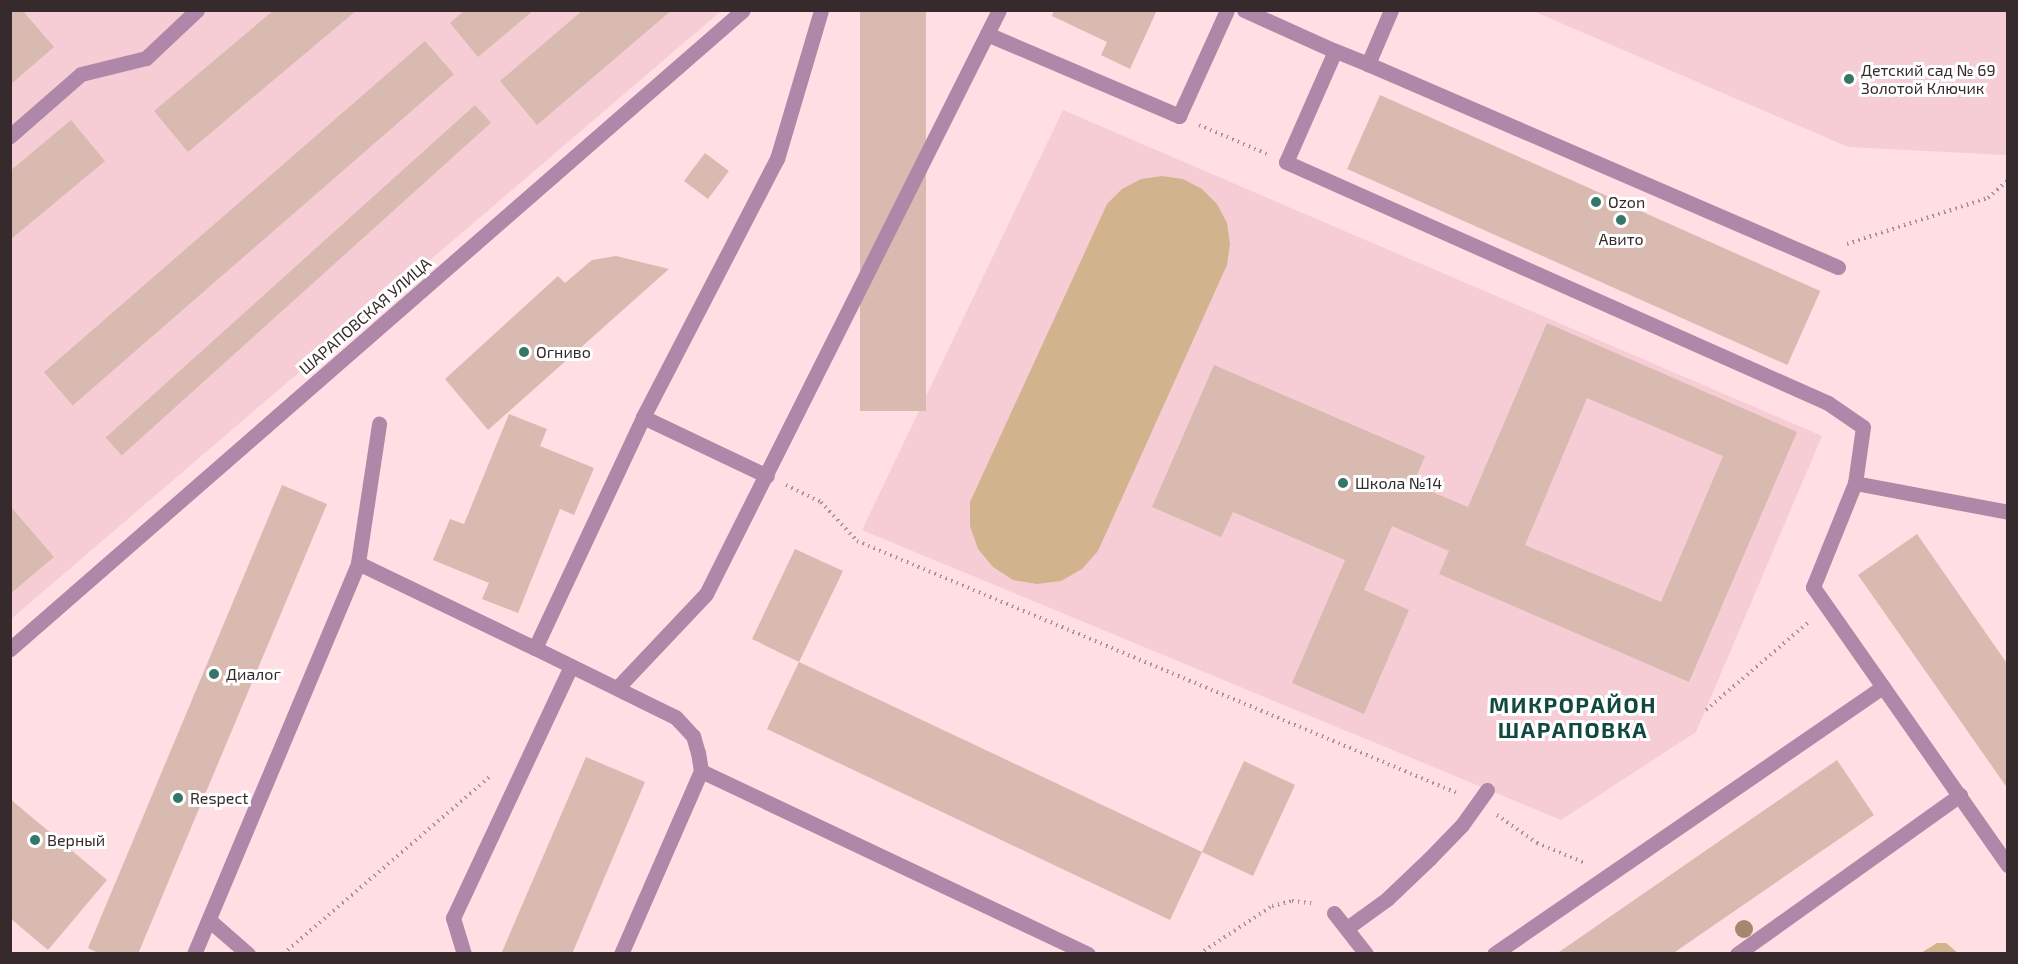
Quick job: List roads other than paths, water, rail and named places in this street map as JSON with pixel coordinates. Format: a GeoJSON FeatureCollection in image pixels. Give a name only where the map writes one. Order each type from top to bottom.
{"type":"FeatureCollection","features":[{"type":"Feature","properties":{"kind":"street"},"geometry":{"type":"LineString","coordinates":[[10,136],[81,74],[146,58],[197,10]]}},
{"type":"Feature","properties":{"kind":"street","name":"ШАРАПОВСКАЯ УЛИЦА"},"geometry":{"type":"LineString","coordinates":[[10,649],[743,10]]}},
{"type":"Feature","properties":{"kind":"street"},"geometry":{"type":"LineString","coordinates":[[535,648],[643,417],[777,159],[821,10]]}},
{"type":"Feature","properties":{"kind":"street"},"geometry":{"type":"LineString","coordinates":[[618,687],[706,594],[999,10]]}},
{"type":"Feature","properties":{"kind":"street"},"geometry":{"type":"LineString","coordinates":[[987,34],[1179,116],[1227,10]]}},
{"type":"Feature","properties":{"kind":"street"},"geometry":{"type":"LineString","coordinates":[[1244,10],[1838,267]]}},
{"type":"Feature","properties":{"kind":"street"},"geometry":{"type":"LineString","coordinates":[[1368,64],[1391,10]]}},
{"type":"Feature","properties":{"kind":"street"},"geometry":{"type":"LineString","coordinates":[[1335,51],[1286,162],[1828,403],[1863,427],[1855,483],[1813,587],[2007,865]]}},
{"type":"Feature","properties":{"kind":"street"},"geometry":{"type":"LineString","coordinates":[[643,417],[767,476]]}},
{"type":"Feature","properties":{"kind":"street"},"geometry":{"type":"LineString","coordinates":[[194,954],[358,563],[379,424]]}},
{"type":"Feature","properties":{"kind":"street"},"geometry":{"type":"LineString","coordinates":[[1855,483],[2007,512]]}},
{"type":"Feature","properties":{"kind":"street"},"geometry":{"type":"LineString","coordinates":[[358,563],[618,687],[675,717],[693,736],[701,771],[621,954]]}},
{"type":"Feature","properties":{"kind":"street"},"geometry":{"type":"LineString","coordinates":[[464,954],[453,918],[571,666]]}},
{"type":"Feature","properties":{"kind":"street"},"geometry":{"type":"LineString","coordinates":[[1494,954],[1883,687]]}},
{"type":"Feature","properties":{"kind":"street"},"geometry":{"type":"LineString","coordinates":[[701,771],[1088,954]]}},
{"type":"Feature","properties":{"kind":"street"},"geometry":{"type":"LineString","coordinates":[[1737,954],[1960,795]]}},
{"type":"Feature","properties":{"kind":"street"},"geometry":{"type":"LineString","coordinates":[[1347,928],[1412,875],[1483,796]]}},
{"type":"Feature","properties":{"kind":"street"},"geometry":{"type":"LineString","coordinates":[[1334,913],[1366,954]]}},
{"type":"Feature","properties":{"kind":"street"},"geometry":{"type":"LineString","coordinates":[[209,920],[248,954]]}},
{"type":"Feature","properties":{"kind":"place","name":"Детский сад № 69 Золотой Ключик"},"geometry":{"type":"Point","coordinates":[1849,79]}},
{"type":"Feature","properties":{"kind":"place","name":"Ozon"},"geometry":{"type":"Point","coordinates":[1596,202]}},
{"type":"Feature","properties":{"kind":"place","name":"Авито"},"geometry":{"type":"Point","coordinates":[1621,220]}},
{"type":"Feature","properties":{"kind":"place","name":"Огниво"},"geometry":{"type":"Point","coordinates":[524,352]}},
{"type":"Feature","properties":{"kind":"place","name":"Школа №14"},"geometry":{"type":"Point","coordinates":[1343,483]}},
{"type":"Feature","properties":{"kind":"place","name":"Диалог"},"geometry":{"type":"Point","coordinates":[214,674]}},
{"type":"Feature","properties":{"kind":"place","name":"Respect"},"geometry":{"type":"Point","coordinates":[178,798]}},
{"type":"Feature","properties":{"kind":"place","name":"Верный"},"geometry":{"type":"Point","coordinates":[35,840]}},
{"type":"Feature","properties":{"kind":"district","name":"МИКРОРАЙОН ШАРАПОВКА"},"geometry":{"type":"Point","coordinates":[1573,716]}}]}
